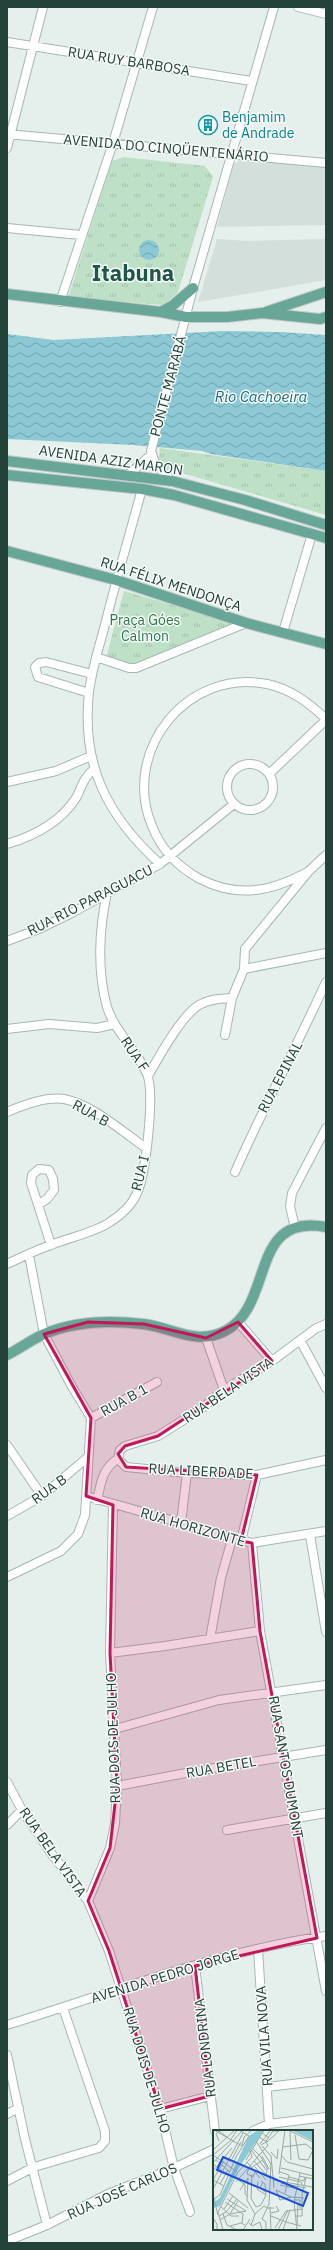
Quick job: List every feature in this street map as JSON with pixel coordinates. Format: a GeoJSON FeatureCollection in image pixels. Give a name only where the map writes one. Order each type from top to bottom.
{"type":"FeatureCollection","features":[{"type":"Feature","properties":{"kind":"main road"},"geometry":{"type":"LineString","coordinates":[[161,312],[172,306],[193,288]]}},
{"type":"Feature","properties":{"kind":"main road"},"geometry":{"type":"LineString","coordinates":[[7,294],[60,302],[161,312],[186,317],[227,317],[262,313],[326,292]]}},
{"type":"Feature","properties":{"kind":"main road"},"geometry":{"type":"LineString","coordinates":[[262,313],[320,319],[326,317]]}},
{"type":"Feature","properties":{"kind":"main road","name":"AVENIDA AZIZ MARON"},"geometry":{"type":"LineString","coordinates":[[7,461],[129,474],[172,481],[245,500],[326,525]]}},
{"type":"Feature","properties":{"kind":"main road","name":"AVENIDA AZIZ MARON"},"geometry":{"type":"LineString","coordinates":[[7,475],[142,489],[174,495],[326,538]]}},
{"type":"Feature","properties":{"kind":"main road","name":"RUA FÉLIX MENDONÇA"},"geometry":{"type":"LineString","coordinates":[[7,551],[116,580],[246,623],[326,644]]}},
{"type":"Feature","properties":{"kind":"main road"},"geometry":{"type":"LineString","coordinates":[[7,1356],[44,1334],[88,1322],[144,1324],[188,1336],[206,1338],[225,1331],[238,1322],[249,1308],[258,1288],[264,1262],[272,1248],[283,1234],[295,1228],[315,1225],[326,1227]]}},
{"type":"Feature","properties":{"kind":"street"},"geometry":{"type":"LineString","coordinates":[[7,148],[9,134],[42,7]]}},
{"type":"Feature","properties":{"kind":"street"},"geometry":{"type":"LineString","coordinates":[[60,302],[81,235],[113,143],[153,7]]}},
{"type":"Feature","properties":{"kind":"street","name":"PONTE MARABÁ"},"geometry":{"type":"LineString","coordinates":[[129,474],[151,453],[183,333],[193,288],[251,81],[274,7]]}},
{"type":"Feature","properties":{"kind":"street"},"geometry":{"type":"LineString","coordinates":[[298,7],[326,14]]}},
{"type":"Feature","properties":{"kind":"street","name":"RUA RUY BARBOSA"},"geometry":{"type":"LineString","coordinates":[[7,42],[251,81]]}},
{"type":"Feature","properties":{"kind":"street","name":"AVENIDA DO CINQÜENTENÁRIO"},"geometry":{"type":"LineString","coordinates":[[9,134],[326,163]]}},
{"type":"Feature","properties":{"kind":"street"},"geometry":{"type":"LineString","coordinates":[[7,228],[81,235]]}},
{"type":"Feature","properties":{"kind":"street","name":"PONTE MARABÁ"},"geometry":{"type":"LineString","coordinates":[[151,453],[159,470],[172,481]]}},
{"type":"Feature","properties":{"kind":"street"},"geometry":{"type":"LineString","coordinates":[[142,489],[116,580],[92,674],[89,693],[88,723],[91,756],[94,769],[112,810],[126,831],[160,864]]}},
{"type":"Feature","properties":{"kind":"street"},"geometry":{"type":"LineString","coordinates":[[283,632],[312,534]]}},
{"type":"Feature","properties":{"kind":"street"},"geometry":{"type":"LineString","coordinates":[[96,657],[136,668],[246,623]]}},
{"type":"Feature","properties":{"kind":"street"},"geometry":{"type":"LineString","coordinates":[[89,693],[38,677],[35,667],[39,663],[46,662],[92,674]]}},
{"type":"Feature","properties":{"kind":"street"},"geometry":{"type":"LineString","coordinates":[[269,774],[326,720],[310,703],[289,691],[267,684],[243,682],[220,685],[198,694],[179,707],[163,725],[151,745],[145,768],[143,791],[147,815],[156,837],[170,856],[189,873],[212,885],[237,890],[262,890],[287,883],[309,871]]}},
{"type":"Feature","properties":{"kind":"street"},"geometry":{"type":"LineString","coordinates":[[7,782],[56,771],[91,756]]}},
{"type":"Feature","properties":{"kind":"street"},"geometry":{"type":"LineString","coordinates":[[249,764],[263,768],[269,774],[273,790],[265,805],[250,810],[242,809],[234,804],[227,791],[230,776],[235,770],[249,764]]}},
{"type":"Feature","properties":{"kind":"street"},"geometry":{"type":"LineString","coordinates":[[7,844],[43,830],[61,817],[76,798],[83,781],[94,769]]}},
{"type":"Feature","properties":{"kind":"street","name":"RUA RIO PARAGUACU"},"geometry":{"type":"LineString","coordinates":[[7,940],[39,929],[160,864],[234,804]]}},
{"type":"Feature","properties":{"kind":"street"},"geometry":{"type":"LineString","coordinates":[[225,1036],[232,998],[244,969],[245,949],[309,871],[326,855]]}},
{"type":"Feature","properties":{"kind":"street"},"geometry":{"type":"LineString","coordinates":[[107,893],[102,916],[101,965],[103,989],[108,1009],[115,1024]]}},
{"type":"Feature","properties":{"kind":"street"},"geometry":{"type":"LineString","coordinates":[[244,969],[326,953]]}},
{"type":"Feature","properties":{"kind":"street","name":"RUA EPINAL"},"geometry":{"type":"LineString","coordinates":[[235,1172],[260,1114],[297,1046],[326,982]]}},
{"type":"Feature","properties":{"kind":"street","name":"RUA F"},"geometry":{"type":"LineString","coordinates":[[148,1076],[186,1018],[198,1006],[211,1000],[232,998]]}},
{"type":"Feature","properties":{"kind":"street","name":"RUA F"},"geometry":{"type":"LineString","coordinates":[[7,1029],[49,1024],[97,1028],[115,1024],[135,1050],[148,1076]]}},
{"type":"Feature","properties":{"kind":"street","name":"RUA I"},"geometry":{"type":"LineString","coordinates":[[7,1264],[51,1245],[109,1223],[124,1211],[137,1194],[146,1148],[150,1114],[148,1076]]}},
{"type":"Feature","properties":{"kind":"street","name":"RUA B"},"geometry":{"type":"LineString","coordinates":[[7,1112],[47,1100],[64,1099],[81,1105],[146,1148]]}},
{"type":"Feature","properties":{"kind":"street"},"geometry":{"type":"LineString","coordinates":[[295,1228],[290,1206],[292,1193],[326,1130]]}},
{"type":"Feature","properties":{"kind":"street"},"geometry":{"type":"LineString","coordinates":[[39,1204],[51,1245]]}},
{"type":"Feature","properties":{"kind":"street"},"geometry":{"type":"LineString","coordinates":[[7,1577],[61,1551],[72,1542],[78,1534],[85,1515],[91,1418],[71,1385],[44,1334],[29,1254]]}},
{"type":"Feature","properties":{"kind":"street"},"geometry":{"type":"LineString","coordinates":[[238,1322],[272,1361]]}},
{"type":"Feature","properties":{"kind":"street","name":"RUA BELA VISTA"},"geometry":{"type":"LineString","coordinates":[[118,1459],[120,1450],[125,1446],[158,1436],[201,1409],[224,1390],[272,1361],[300,1340],[326,1324]]}},
{"type":"Feature","properties":{"kind":"street"},"geometry":{"type":"LineString","coordinates":[[206,1338],[224,1390]]}},
{"type":"Feature","properties":{"kind":"street"},"geometry":{"type":"LineString","coordinates":[[300,1340],[326,1388]]}},
{"type":"Feature","properties":{"kind":"street","name":"RUA B 1"},"geometry":{"type":"LineString","coordinates":[[91,1418],[157,1382]]}},
{"type":"Feature","properties":{"kind":"street"},"geometry":{"type":"LineString","coordinates":[[7,1444],[42,1496]]}},
{"type":"Feature","properties":{"kind":"street","name":"RUA B"},"geometry":{"type":"LineString","coordinates":[[7,1516],[42,1496],[88,1457]]}},
{"type":"Feature","properties":{"kind":"street"},"geometry":{"type":"LineString","coordinates":[[97,1500],[104,1472],[110,1464],[118,1459]]}},
{"type":"Feature","properties":{"kind":"street","name":"RUA LIBERDADE"},"geometry":{"type":"LineString","coordinates":[[118,1459],[126,1467],[187,1473],[257,1474],[326,1460]]}},
{"type":"Feature","properties":{"kind":"street"},"geometry":{"type":"LineString","coordinates":[[181,1523],[187,1473]]}},
{"type":"Feature","properties":{"kind":"street"},"geometry":{"type":"LineString","coordinates":[[241,1541],[257,1474]]}},
{"type":"Feature","properties":{"kind":"street","name":"RUA HORIZONTE"},"geometry":{"type":"LineString","coordinates":[[86,1496],[232,1539],[252,1543],[310,1535],[326,1531]]}},
{"type":"Feature","properties":{"kind":"street","name":"RUA DOIS DE JULHO"},"geometry":{"type":"LineString","coordinates":[[113,1505],[110,1653],[117,1786],[115,1824],[110,1848],[88,1901],[109,1951],[122,1988],[160,2109],[174,2168],[190,2212]]}},
{"type":"Feature","properties":{"kind":"street"},"geometry":{"type":"LineString","coordinates":[[310,1535],[326,1632]]}},
{"type":"Feature","properties":{"kind":"street"},"geometry":{"type":"LineString","coordinates":[[210,1639],[221,1578],[232,1539]]}},
{"type":"Feature","properties":{"kind":"street","name":"RUA SANTOS DUMONT"},"geometry":{"type":"LineString","coordinates":[[252,1543],[260,1631],[273,1692],[294,1818],[326,1991]]}},
{"type":"Feature","properties":{"kind":"street"},"geometry":{"type":"LineString","coordinates":[[110,1653],[260,1631]]}},
{"type":"Feature","properties":{"kind":"street"},"geometry":{"type":"LineString","coordinates":[[115,1728],[219,1700],[326,1686]]}},
{"type":"Feature","properties":{"kind":"street","name":"RUA BETEL"},"geometry":{"type":"LineString","coordinates":[[117,1786],[284,1756],[326,1750]]}},
{"type":"Feature","properties":{"kind":"street","name":"RUA BELA VISTA"},"geometry":{"type":"LineString","coordinates":[[7,1782],[22,1810],[68,1878],[88,1901]]}},
{"type":"Feature","properties":{"kind":"street"},"geometry":{"type":"LineString","coordinates":[[7,1826],[22,1810]]}},
{"type":"Feature","properties":{"kind":"street"},"geometry":{"type":"LineString","coordinates":[[227,1830],[326,1812]]}},
{"type":"Feature","properties":{"kind":"street","name":"AVENIDA PEDRO JORGE"},"geometry":{"type":"LineString","coordinates":[[7,2025],[195,1966],[258,1949],[326,1936]]}},
{"type":"Feature","properties":{"kind":"street","name":"RUA VILA NOVA"},"geometry":{"type":"LineString","coordinates":[[258,1949],[269,2124]]}},
{"type":"Feature","properties":{"kind":"street","name":"RUA LONDRINA"},"geometry":{"type":"LineString","coordinates":[[195,1966],[215,2130]]}},
{"type":"Feature","properties":{"kind":"street"},"geometry":{"type":"LineString","coordinates":[[7,2181],[34,2167],[99,2148],[105,2141],[105,2131],[63,2008]]}},
{"type":"Feature","properties":{"kind":"street"},"geometry":{"type":"LineString","coordinates":[[7,2055],[25,2139],[34,2167],[47,2225]]}},
{"type":"Feature","properties":{"kind":"street"},"geometry":{"type":"LineString","coordinates":[[267,2087],[326,2080]]}},
{"type":"Feature","properties":{"kind":"street"},"geometry":{"type":"LineString","coordinates":[[160,2109],[210,2096]]}},
{"type":"Feature","properties":{"kind":"street"},"geometry":{"type":"LineString","coordinates":[[7,2114],[19,2108]]}},
{"type":"Feature","properties":{"kind":"street"},"geometry":{"type":"LineString","coordinates":[[255,2130],[269,2124],[326,2117]]}},
{"type":"Feature","properties":{"kind":"street","name":"RUA JOSÉ CARLOS"},"geometry":{"type":"LineString","coordinates":[[7,2242],[47,2225],[108,2194],[174,2168],[213,2149]]}},
{"type":"Feature","properties":{"kind":"highlighted area"},"geometry":{"type":"Polygon","coordinates":[[[88,1322],[113,1322],[144,1324],[206,1338],[238,1322],[272,1361],[158,1436],[125,1446],[118,1454],[126,1467],[257,1475],[241,1541],[252,1543],[260,1631],[317,1938],[195,1966],[210,2096],[160,2109],[109,1951],[88,1901],[110,1848],[117,1786],[110,1653],[113,1505],[86,1496],[91,1418],[44,1334],[88,1322]]]}},
{"type":"Feature","properties":{"kind":"shaded area"},"geometry":{"type":"Polygon","coordinates":[[[240,161],[326,165],[326,225],[217,227],[234,164],[240,161]]]}},
{"type":"Feature","properties":{"kind":"shaded area"},"geometry":{"type":"Polygon","coordinates":[[[217,239],[249,241],[326,239],[326,280],[198,302],[217,239]]]}},
{"type":"Feature","properties":{"kind":"green space"},"geometry":{"type":"Polygon","coordinates":[[[124,157],[205,166],[213,177],[178,292],[164,305],[68,298],[112,161],[124,157]]]}},
{"type":"Feature","properties":{"kind":"green space"},"geometry":{"type":"Polygon","coordinates":[[[160,448],[326,471],[326,515],[158,466],[160,448]]]}},
{"type":"Feature","properties":{"kind":"green space","name":"Praça Góes Calmon"},"geometry":{"type":"Polygon","coordinates":[[[124,591],[234,623],[128,668],[105,662],[124,591]]]}},
{"type":"Feature","properties":{"kind":"water"},"geometry":{"type":"Polygon","coordinates":[[[145,240],[153,240],[159,246],[159,254],[153,260],[145,260],[139,254],[139,246],[145,240]]]}},
{"type":"Feature","properties":{"kind":"water","name":"Rio Cachoeira"},"geometry":{"type":"Polygon","coordinates":[[[223,331],[280,332],[326,335],[326,471],[211,454],[202,451],[133,445],[7,439],[7,334],[54,340],[223,331]]]}},
{"type":"Feature","properties":{"kind":"place","name":"Benjamim de Andrade"},"geometry":{"type":"Point","coordinates":[208,125]}},
{"type":"Feature","properties":{"kind":"district","name":"Itabuna"},"geometry":{"type":"Point","coordinates":[133,272]}}]}
